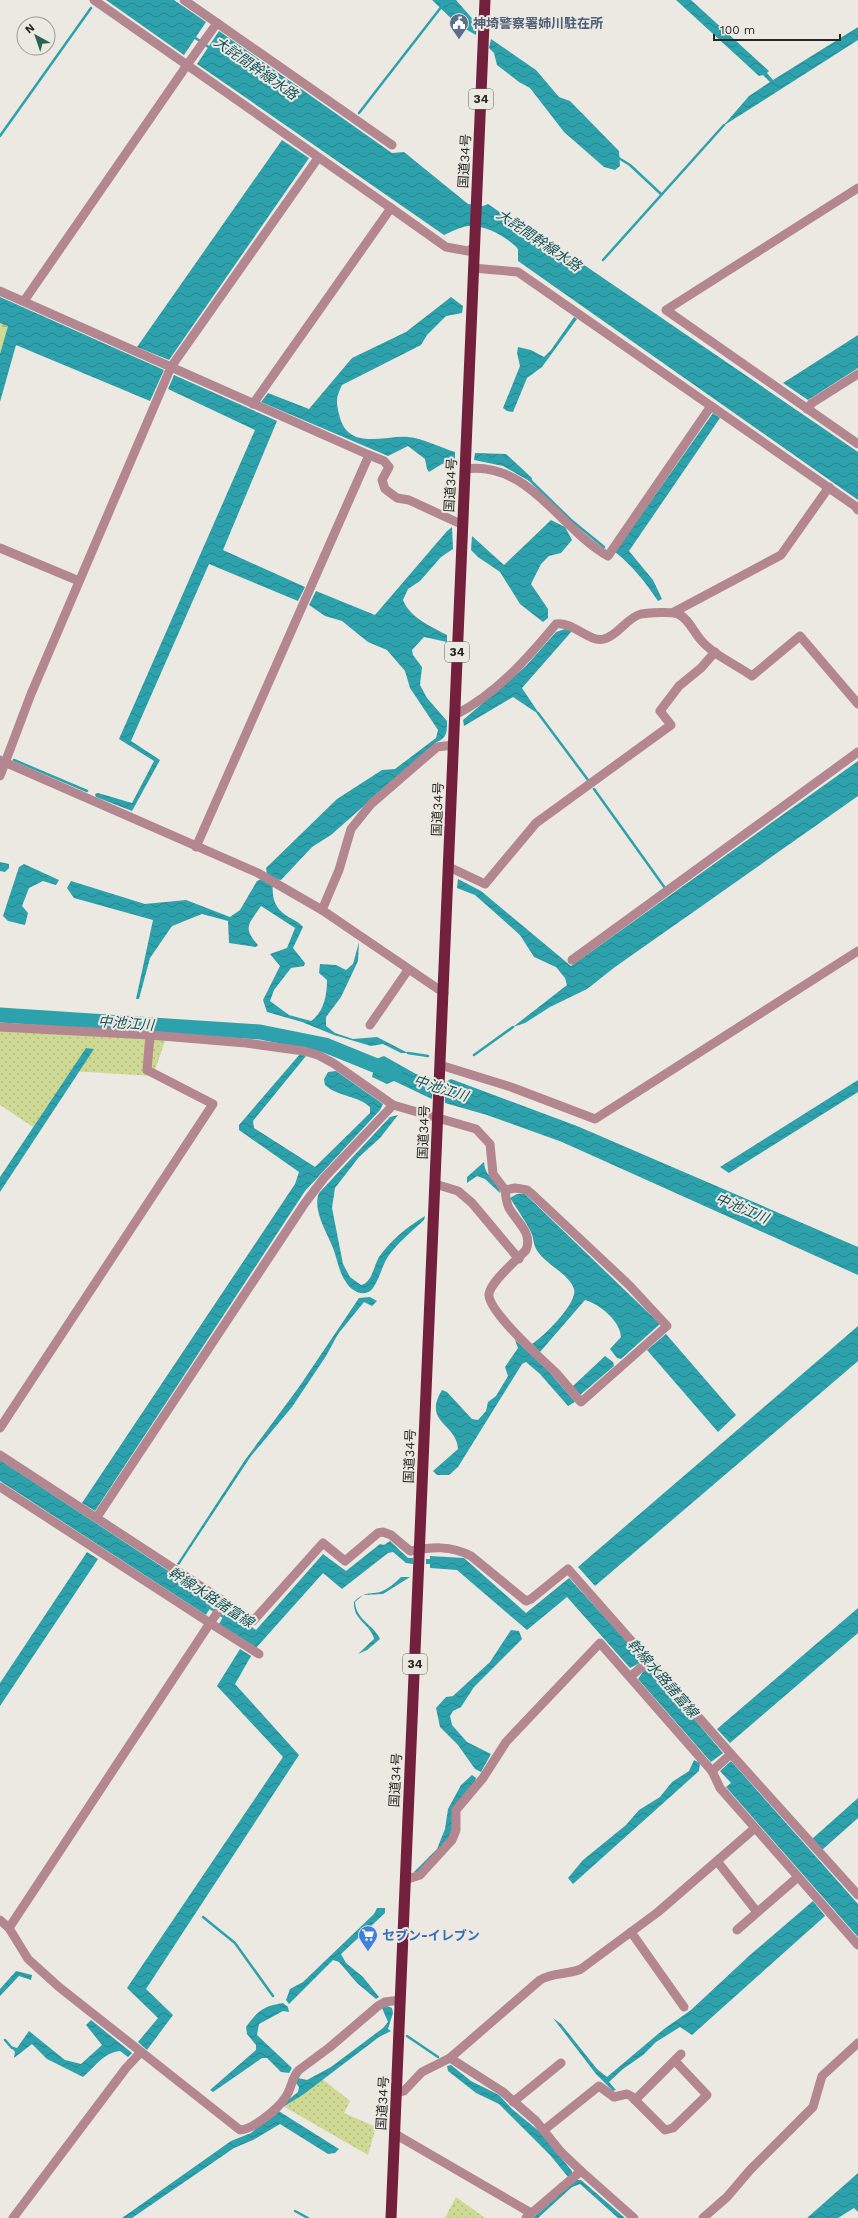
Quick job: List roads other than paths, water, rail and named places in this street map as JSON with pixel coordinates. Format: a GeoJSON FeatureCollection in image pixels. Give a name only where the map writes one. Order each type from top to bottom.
{"type":"FeatureCollection","features":[{"type":"Feature","properties":{"kind":"highway","name":"国道34号"},"geometry":{"type":"LineString","coordinates":[[391,2218],[485,0]]}},
{"type":"Feature","properties":{"kind":"street"},"geometry":{"type":"LineString","coordinates":[[94,0],[446,247],[468,251],[474,247]]}},
{"type":"Feature","properties":{"kind":"street"},"geometry":{"type":"LineString","coordinates":[[184,0],[392,145]]}},
{"type":"Feature","properties":{"kind":"street"},"geometry":{"type":"LineString","coordinates":[[24,301],[217,23]]}},
{"type":"Feature","properties":{"kind":"street"},"geometry":{"type":"LineString","coordinates":[[0,776],[3,762],[31,694],[168,375],[318,158]]}},
{"type":"Feature","properties":{"kind":"street"},"geometry":{"type":"LineString","coordinates":[[858,188],[666,310],[858,444]]}},
{"type":"Feature","properties":{"kind":"street"},"geometry":{"type":"LineString","coordinates":[[253,404],[391,208]]}},
{"type":"Feature","properties":{"kind":"street"},"geometry":{"type":"LineString","coordinates":[[473,268],[518,272],[829,487],[855,506],[858,510]]}},
{"type":"Feature","properties":{"kind":"street"},"geometry":{"type":"LineString","coordinates":[[0,291],[151,358],[168,375],[253,404],[369,456],[384,461],[389,467],[382,480],[385,489],[391,494],[397,498],[409,500],[463,525]]}},
{"type":"Feature","properties":{"kind":"street"},"geometry":{"type":"LineString","coordinates":[[807,409],[812,403],[858,374]]}},
{"type":"Feature","properties":{"kind":"street"},"geometry":{"type":"LineString","coordinates":[[465,469],[476,467],[496,470],[514,477],[533,490],[595,549],[608,556],[711,406]]}},
{"type":"Feature","properties":{"kind":"street"},"geometry":{"type":"LineString","coordinates":[[196,847],[369,456]]}},
{"type":"Feature","properties":{"kind":"street"},"geometry":{"type":"LineString","coordinates":[[455,715],[470,707],[523,664],[556,624],[564,622],[597,639],[604,639],[621,629],[629,619],[642,614],[674,612],[781,555],[829,487]]}},
{"type":"Feature","properties":{"kind":"street"},"geometry":{"type":"LineString","coordinates":[[0,548],[79,581]]}},
{"type":"Feature","properties":{"kind":"street"},"geometry":{"type":"LineString","coordinates":[[674,612],[685,619],[704,644],[752,676],[800,636],[858,704]]}},
{"type":"Feature","properties":{"kind":"street"},"geometry":{"type":"LineString","coordinates":[[449,867],[485,884],[536,823],[671,725],[660,711],[685,679],[701,668],[715,652]]}},
{"type":"Feature","properties":{"kind":"street"},"geometry":{"type":"LineString","coordinates":[[322,910],[339,870],[351,829],[372,804],[437,747],[453,745]]}},
{"type":"Feature","properties":{"kind":"street"},"geometry":{"type":"LineString","coordinates":[[572,960],[858,752]]}},
{"type":"Feature","properties":{"kind":"street"},"geometry":{"type":"LineString","coordinates":[[3,762],[258,873],[322,910],[408,970],[444,992]]}},
{"type":"Feature","properties":{"kind":"street"},"geometry":{"type":"LineString","coordinates":[[440,1068],[511,1087],[595,1119],[858,951]]}},
{"type":"Feature","properties":{"kind":"street"},"geometry":{"type":"LineString","coordinates":[[370,1025],[408,970]]}},
{"type":"Feature","properties":{"kind":"street"},"geometry":{"type":"LineString","coordinates":[[0,1027],[150,1035],[246,1043],[304,1051],[333,1063],[393,1105],[438,1114],[476,1129],[490,1144],[493,1174],[505,1190],[510,1208],[527,1235],[529,1243],[519,1259],[490,1290],[489,1300],[499,1315],[520,1339],[558,1376],[581,1402],[667,1326],[629,1286],[532,1194],[522,1189],[505,1190]]}},
{"type":"Feature","properties":{"kind":"street"},"geometry":{"type":"LineString","coordinates":[[0,1428],[213,1104],[147,1070],[150,1035]]}},
{"type":"Feature","properties":{"kind":"street"},"geometry":{"type":"LineString","coordinates":[[97,1517],[305,1203],[324,1178],[393,1105]]}},
{"type":"Feature","properties":{"kind":"street"},"geometry":{"type":"LineString","coordinates":[[435,1184],[458,1191],[472,1203],[519,1259]]}},
{"type":"Feature","properties":{"kind":"street"},"geometry":{"type":"LineString","coordinates":[[0,1454],[97,1517],[223,1605],[253,1621],[323,1543],[345,1561],[383,1532],[391,1535],[410,1551],[428,1547],[461,1550],[471,1556],[526,1601],[531,1599],[568,1568],[647,1663],[719,1739],[728,1756],[858,1895]]}},
{"type":"Feature","properties":{"kind":"street"},"geometry":{"type":"LineString","coordinates":[[0,1487],[212,1621],[259,1654]]}},
{"type":"Feature","properties":{"kind":"street"},"geometry":{"type":"LineString","coordinates":[[9,1928],[223,1605]]}},
{"type":"Feature","properties":{"kind":"street"},"geometry":{"type":"LineString","coordinates":[[405,1880],[420,1875],[452,1840],[456,1830],[456,1810],[483,1778],[506,1742],[600,1643],[633,1674],[701,1759],[715,1768],[720,1788],[858,1945]]}},
{"type":"Feature","properties":{"kind":"street"},"geometry":{"type":"LineString","coordinates":[[633,1674],[647,1663]]}},
{"type":"Feature","properties":{"kind":"street"},"geometry":{"type":"LineString","coordinates":[[715,1768],[728,1756]]}},
{"type":"Feature","properties":{"kind":"street"},"geometry":{"type":"LineString","coordinates":[[397,2092],[404,2091],[422,2072],[450,2058],[540,1980],[550,1974],[572,1972],[581,1969],[658,1912],[755,1828]]}},
{"type":"Feature","properties":{"kind":"street"},"geometry":{"type":"LineString","coordinates":[[717,1861],[757,1912]]}},
{"type":"Feature","properties":{"kind":"street"},"geometry":{"type":"LineString","coordinates":[[737,1930],[798,1877]]}},
{"type":"Feature","properties":{"kind":"street"},"geometry":{"type":"LineString","coordinates":[[0,1920],[9,1928],[28,1959],[40,1971],[233,2126],[240,2130],[252,2128],[285,2099],[295,2074],[299,2070],[330,2047],[378,2006],[385,2002],[400,2000]]}},
{"type":"Feature","properties":{"kind":"street"},"geometry":{"type":"LineString","coordinates":[[631,1932],[684,2007]]}},
{"type":"Feature","properties":{"kind":"street"},"geometry":{"type":"LineString","coordinates":[[703,2218],[727,2197],[750,2170],[813,2107],[822,2076],[858,2043]]}},
{"type":"Feature","properties":{"kind":"street"},"geometry":{"type":"LineString","coordinates":[[13,2218],[126,2068],[141,2052]]}},
{"type":"Feature","properties":{"kind":"street"},"geometry":{"type":"LineString","coordinates":[[450,2058],[494,2086],[513,2102],[544,2130],[561,2152],[634,2218]]}},
{"type":"Feature","properties":{"kind":"street"},"geometry":{"type":"LineString","coordinates":[[544,2130],[599,2086],[614,2097],[627,2094],[665,2130],[674,2128],[707,2095],[678,2058],[635,2100]]}},
{"type":"Feature","properties":{"kind":"street"},"geometry":{"type":"LineString","coordinates":[[513,2102],[561,2063]]}},
{"type":"Feature","properties":{"kind":"street"},"geometry":{"type":"LineString","coordinates":[[395,2134],[529,2215],[568,2180],[581,2171]]}},
{"type":"Feature","properties":{"kind":"water"},"geometry":{"type":"Polygon","coordinates":[[[106,0],[174,0],[206,22],[184,55],[106,0]]]}},
{"type":"Feature","properties":{"kind":"water"},"geometry":{"type":"Polygon","coordinates":[[[432,0],[456,0],[477,24],[476,35],[458,25],[432,0]]]}},
{"type":"Feature","properties":{"kind":"water"},"geometry":{"type":"Polygon","coordinates":[[[676,0],[691,0],[769,71],[767,73],[773,80],[858,27],[858,40],[723,126],[749,96],[770,82],[763,75],[759,76],[676,0]]]}},
{"type":"Feature","properties":{"kind":"water"},"geometry":{"type":"Polygon","coordinates":[[[219,31],[392,153],[404,152],[468,204],[483,206],[488,204],[560,254],[568,254],[858,452],[858,500],[518,261],[518,249],[502,236],[489,229],[475,226],[459,228],[444,235],[197,64],[219,31]]]}},
{"type":"Feature","properties":{"kind":"water"},"geometry":{"type":"Polygon","coordinates":[[[491,39],[536,70],[559,97],[570,101],[619,151],[620,166],[615,170],[604,167],[564,132],[530,88],[519,82],[497,65],[494,53],[489,48],[491,39]]]}},
{"type":"Feature","properties":{"kind":"water"},"geometry":{"type":"Polygon","coordinates":[[[282,140],[309,158],[169,360],[137,347],[282,140]]]}},
{"type":"Feature","properties":{"kind":"water"},"geometry":{"type":"Polygon","coordinates":[[[0,297],[164,370],[150,401],[16,345],[0,402],[0,354],[8,326],[0,323],[0,297]]]}},
{"type":"Feature","properties":{"kind":"water"},"geometry":{"type":"Polygon","coordinates":[[[451,297],[463,306],[462,313],[446,316],[427,335],[421,345],[342,385],[337,402],[343,426],[350,433],[358,437],[368,439],[408,437],[420,439],[455,452],[455,461],[442,464],[429,472],[425,459],[408,446],[388,456],[261,402],[268,393],[309,409],[352,358],[406,332],[451,297]]]}},
{"type":"Feature","properties":{"kind":"water"},"geometry":{"type":"Polygon","coordinates":[[[574,317],[577,319],[542,367],[527,378],[513,412],[507,411],[503,408],[520,366],[517,353],[518,347],[531,350],[544,357],[551,350],[574,317]]]}},
{"type":"Feature","properties":{"kind":"water"},"geometry":{"type":"Polygon","coordinates":[[[858,335],[858,368],[808,400],[783,383],[858,335]]]}},
{"type":"Feature","properties":{"kind":"water"},"geometry":{"type":"Polygon","coordinates":[[[174,375],[277,421],[223,550],[305,587],[298,601],[209,564],[131,741],[160,760],[132,811],[96,797],[95,794],[98,793],[132,803],[154,761],[119,739],[255,430],[168,389],[174,375]]]}},
{"type":"Feature","properties":{"kind":"water"},"geometry":{"type":"Polygon","coordinates":[[[713,413],[720,418],[629,551],[653,580],[662,599],[658,601],[638,575],[615,552],[713,413]]]}},
{"type":"Feature","properties":{"kind":"water"},"geometry":{"type":"Polygon","coordinates":[[[475,453],[506,454],[532,478],[531,482],[503,466],[474,460],[475,453]]]}},
{"type":"Feature","properties":{"kind":"water"},"geometry":{"type":"Polygon","coordinates":[[[551,520],[565,527],[572,540],[561,553],[549,556],[541,564],[531,584],[548,609],[548,618],[543,622],[520,604],[500,572],[478,557],[471,550],[472,536],[504,565],[551,520]]]}},
{"type":"Feature","properties":{"kind":"water"},"geometry":{"type":"Polygon","coordinates":[[[452,527],[453,549],[441,557],[420,581],[408,589],[403,600],[410,612],[428,625],[447,635],[447,642],[424,637],[412,650],[413,655],[422,667],[420,685],[427,698],[447,721],[446,735],[331,835],[312,847],[281,880],[273,879],[273,895],[278,908],[303,927],[293,948],[305,963],[304,966],[291,968],[274,990],[270,1001],[289,1015],[311,1021],[322,1008],[326,991],[327,980],[319,973],[320,964],[336,965],[346,970],[353,964],[359,942],[358,961],[341,997],[326,1017],[326,1026],[335,1033],[353,1039],[377,1037],[408,1053],[401,1053],[383,1044],[371,1046],[334,1035],[302,1022],[267,1012],[263,1000],[280,966],[270,954],[287,948],[295,928],[261,906],[253,917],[249,926],[250,934],[258,945],[256,947],[229,943],[228,921],[202,914],[172,926],[150,958],[139,999],[136,999],[153,920],[74,898],[67,888],[71,881],[145,904],[186,900],[230,917],[240,910],[257,881],[264,878],[267,874],[266,868],[337,799],[382,770],[395,769],[436,738],[438,730],[410,688],[405,671],[387,650],[368,642],[342,621],[325,616],[309,605],[316,591],[375,615],[452,527]]]}},
{"type":"Feature","properties":{"kind":"water"},"geometry":{"type":"Polygon","coordinates":[[[565,629],[572,631],[522,688],[540,715],[513,697],[464,726],[463,720],[526,666],[556,632],[565,629]]]}},
{"type":"Feature","properties":{"kind":"water"},"geometry":{"type":"Polygon","coordinates":[[[858,761],[858,796],[615,967],[587,989],[550,1007],[525,1023],[513,1027],[567,985],[565,978],[556,967],[534,957],[520,935],[475,895],[457,888],[458,879],[481,891],[571,966],[858,761]]]}},
{"type":"Feature","properties":{"kind":"water"},"geometry":{"type":"Polygon","coordinates":[[[0,862],[9,864],[9,868],[5,872],[0,871],[0,862]]]}},
{"type":"Feature","properties":{"kind":"water"},"geometry":{"type":"Polygon","coordinates":[[[24,864],[59,880],[56,885],[43,881],[29,888],[22,906],[28,913],[25,925],[8,921],[3,916],[19,867],[24,864]]]}},
{"type":"Feature","properties":{"kind":"water"},"geometry":{"type":"Polygon","coordinates":[[[86,1048],[94,1049],[0,1192],[0,1177],[86,1048]]]}},
{"type":"Feature","properties":{"kind":"water"},"geometry":{"type":"Polygon","coordinates":[[[300,1054],[306,1056],[253,1121],[254,1128],[315,1167],[370,1113],[370,1107],[365,1103],[336,1092],[325,1085],[324,1079],[328,1072],[336,1071],[383,1104],[380,1110],[305,1191],[95,1511],[82,1503],[295,1184],[299,1172],[239,1130],[239,1125],[300,1054]]]}},
{"type":"Feature","properties":{"kind":"water"},"geometry":{"type":"Polygon","coordinates":[[[384,1056],[416,1074],[433,1079],[432,1099],[394,1081],[387,1084],[372,1077],[376,1059],[384,1056]]]}},
{"type":"Feature","properties":{"kind":"water"},"geometry":{"type":"Polygon","coordinates":[[[451,1079],[577,1126],[858,1247],[858,1275],[562,1142],[487,1115],[445,1103],[444,1083],[451,1079]]]}},
{"type":"Feature","properties":{"kind":"water"},"geometry":{"type":"Polygon","coordinates":[[[858,1080],[858,1092],[729,1173],[720,1167],[858,1080]]]}},
{"type":"Feature","properties":{"kind":"water"},"geometry":{"type":"Polygon","coordinates":[[[398,1115],[380,1138],[359,1157],[335,1188],[332,1208],[343,1264],[350,1277],[361,1285],[368,1281],[379,1257],[394,1239],[425,1216],[424,1220],[401,1241],[389,1255],[373,1288],[366,1293],[362,1293],[351,1288],[342,1274],[319,1214],[317,1200],[319,1193],[390,1117],[398,1115]]]}},
{"type":"Feature","properties":{"kind":"water"},"geometry":{"type":"Polygon","coordinates":[[[484,1162],[489,1176],[499,1188],[500,1193],[485,1179],[477,1176],[467,1183],[467,1177],[484,1162]]]}},
{"type":"Feature","properties":{"kind":"water"},"geometry":{"type":"Polygon","coordinates":[[[517,1194],[525,1194],[660,1324],[621,1359],[617,1358],[610,1349],[621,1337],[617,1325],[602,1309],[585,1300],[540,1352],[532,1344],[559,1319],[571,1303],[574,1295],[574,1289],[563,1274],[546,1261],[536,1249],[531,1232],[510,1198],[517,1194]]]}},
{"type":"Feature","properties":{"kind":"water"},"geometry":{"type":"Polygon","coordinates":[[[370,1297],[377,1301],[372,1306],[364,1302],[338,1334],[326,1356],[292,1407],[251,1456],[179,1565],[177,1564],[245,1460],[299,1387],[359,1298],[370,1297]]]}},
{"type":"Feature","properties":{"kind":"water"},"geometry":{"type":"Polygon","coordinates":[[[858,1326],[858,1361],[595,1586],[578,1567],[858,1326]]]}},
{"type":"Feature","properties":{"kind":"water"},"geometry":{"type":"Polygon","coordinates":[[[666,1334],[736,1415],[718,1432],[647,1350],[666,1334]]]}},
{"type":"Feature","properties":{"kind":"water"},"geometry":{"type":"Polygon","coordinates":[[[515,1340],[545,1367],[575,1402],[568,1406],[540,1374],[526,1362],[522,1364],[458,1467],[449,1475],[437,1475],[433,1471],[458,1449],[456,1440],[438,1416],[436,1409],[437,1401],[442,1390],[447,1392],[472,1419],[478,1420],[486,1411],[488,1402],[496,1396],[508,1376],[505,1367],[518,1348],[515,1340]]]}},
{"type":"Feature","properties":{"kind":"water"},"geometry":{"type":"Polygon","coordinates":[[[605,1356],[613,1362],[614,1366],[580,1395],[573,1386],[605,1356]]]}},
{"type":"Feature","properties":{"kind":"water"},"geometry":{"type":"Polygon","coordinates":[[[0,1460],[214,1601],[206,1615],[0,1481],[0,1460]]]}},
{"type":"Feature","properties":{"kind":"water"},"geometry":{"type":"Polygon","coordinates":[[[390,1541],[408,1558],[413,1558],[413,1564],[406,1563],[393,1552],[388,1553],[342,1589],[323,1573],[256,1648],[219,1624],[227,1610],[256,1630],[323,1554],[346,1571],[380,1544],[384,1545],[390,1541]]]}},
{"type":"Feature","properties":{"kind":"water"},"geometry":{"type":"Polygon","coordinates":[[[87,1552],[98,1559],[0,1706],[0,1683],[87,1552]]]}},
{"type":"Feature","properties":{"kind":"water"},"geometry":{"type":"Polygon","coordinates":[[[430,1556],[464,1558],[526,1613],[569,1578],[642,1658],[638,1661],[640,1663],[630,1668],[567,1597],[527,1630],[457,1570],[430,1568],[430,1564],[426,1564],[426,1559],[430,1559],[430,1556]]]}},
{"type":"Feature","properties":{"kind":"water"},"geometry":{"type":"Polygon","coordinates":[[[401,1577],[410,1577],[383,1594],[363,1595],[383,1591],[401,1577]]]}},
{"type":"Feature","properties":{"kind":"water"},"geometry":{"type":"Polygon","coordinates":[[[363,1595],[355,1602],[356,1608],[358,1613],[374,1630],[380,1639],[367,1650],[358,1654],[374,1639],[372,1634],[356,1614],[354,1608],[354,1602],[363,1595]]]}},
{"type":"Feature","properties":{"kind":"water"},"geometry":{"type":"Polygon","coordinates":[[[858,1608],[858,1633],[730,1743],[717,1729],[858,1608]]]}},
{"type":"Feature","properties":{"kind":"water"},"geometry":{"type":"Polygon","coordinates":[[[511,1630],[519,1631],[522,1639],[474,1687],[461,1707],[453,1711],[450,1716],[452,1725],[467,1742],[491,1754],[481,1772],[475,1769],[458,1745],[440,1727],[436,1708],[446,1697],[453,1696],[490,1662],[511,1630]]]}},
{"type":"Feature","properties":{"kind":"water"},"geometry":{"type":"Polygon","coordinates":[[[240,1649],[251,1656],[235,1684],[299,1755],[146,1989],[173,2015],[147,2050],[138,2042],[158,2018],[127,1988],[283,1757],[217,1686],[240,1649]]]}},
{"type":"Feature","properties":{"kind":"water"},"geometry":{"type":"Polygon","coordinates":[[[651,1668],[723,1753],[711,1762],[638,1679],[645,1669],[647,1671],[651,1668]]]}},
{"type":"Feature","properties":{"kind":"water"},"geometry":{"type":"Polygon","coordinates":[[[694,1760],[700,1763],[699,1771],[573,1884],[568,1878],[583,1860],[626,1825],[639,1810],[660,1797],[672,1782],[689,1771],[694,1760]]]}},
{"type":"Feature","properties":{"kind":"water"},"geometry":{"type":"Polygon","coordinates":[[[731,1761],[858,1904],[858,1937],[726,1787],[731,1783],[720,1771],[731,1761]]]}},
{"type":"Feature","properties":{"kind":"water"},"geometry":{"type":"Polygon","coordinates":[[[472,1775],[476,1778],[475,1782],[455,1808],[452,1831],[447,1842],[417,1873],[414,1872],[437,1849],[445,1829],[448,1809],[461,1785],[472,1775]]]}},
{"type":"Feature","properties":{"kind":"water"},"geometry":{"type":"Polygon","coordinates":[[[858,1798],[858,1818],[822,1850],[812,1839],[858,1798]]]}},
{"type":"Feature","properties":{"kind":"water"},"geometry":{"type":"Polygon","coordinates":[[[813,1901],[825,1916],[692,2035],[680,2027],[656,2042],[643,2055],[623,2069],[609,2082],[616,2090],[613,2091],[596,2074],[553,2018],[561,2024],[597,2069],[607,2077],[664,2029],[691,2010],[750,1955],[813,1901]]]}},
{"type":"Feature","properties":{"kind":"water"},"geometry":{"type":"Polygon","coordinates":[[[377,1908],[385,1908],[385,1913],[341,1954],[346,1963],[363,1977],[379,1997],[376,1999],[357,1983],[339,1962],[333,1960],[289,2004],[286,2000],[290,1989],[303,1982],[374,1914],[377,1908]]]}},
{"type":"Feature","properties":{"kind":"water"},"geometry":{"type":"Polygon","coordinates":[[[16,1971],[32,1975],[31,1980],[19,1976],[0,1996],[0,1989],[16,1971]]]}},
{"type":"Feature","properties":{"kind":"water"},"geometry":{"type":"Polygon","coordinates":[[[283,2003],[288,2007],[289,2012],[283,2011],[259,2024],[257,2035],[292,2068],[289,2073],[281,2072],[267,2058],[262,2058],[213,2092],[210,2090],[256,2050],[256,2045],[247,2034],[246,2027],[254,2017],[262,2010],[270,2006],[283,2003]]]}},
{"type":"Feature","properties":{"kind":"water"},"geometry":{"type":"Polygon","coordinates":[[[387,2006],[392,2008],[393,2013],[388,2029],[391,2031],[379,2037],[304,2094],[283,2107],[282,2105],[298,2092],[299,2087],[295,2082],[298,2078],[307,2080],[331,2067],[383,2028],[388,2022],[382,2008],[387,2006]]]}},
{"type":"Feature","properties":{"kind":"water"},"geometry":{"type":"Polygon","coordinates":[[[91,2020],[132,2053],[128,2057],[120,2051],[109,2054],[83,2077],[47,2059],[32,2044],[14,2058],[15,2052],[10,2046],[17,2048],[29,2031],[65,2060],[81,2064],[102,2045],[86,2025],[91,2020]]]}},
{"type":"Feature","properties":{"kind":"water"},"geometry":{"type":"Polygon","coordinates":[[[451,2065],[471,2081],[499,2095],[512,2109],[540,2132],[572,2171],[572,2174],[577,2180],[581,2180],[625,2218],[618,2218],[580,2184],[572,2187],[538,2218],[533,2218],[573,2183],[550,2155],[499,2104],[476,2093],[448,2071],[447,2066],[451,2065]]]}},
{"type":"Feature","properties":{"kind":"water"},"geometry":{"type":"Polygon","coordinates":[[[277,2110],[339,2149],[335,2153],[328,2154],[280,2124],[253,2140],[234,2148],[132,2218],[122,2218],[231,2141],[251,2133],[277,2110]]]}},
{"type":"Feature","properties":{"kind":"water"},"geometry":{"type":"Polygon","coordinates":[[[858,2173],[858,2212],[854,2208],[838,2218],[807,2218],[858,2173]]]}},
{"type":"Feature","properties":{"kind":"waterway"},"geometry":{"type":"LineString","coordinates":[[359,113],[442,6]]}},
{"type":"Feature","properties":{"kind":"waterway"},"geometry":{"type":"LineString","coordinates":[[0,136],[91,8]]}},
{"type":"Feature","properties":{"kind":"waterway","name":"大詫間幹線水路"},"geometry":{"type":"LineString","coordinates":[[194,37],[210,48]]}},
{"type":"Feature","properties":{"kind":"waterway"},"geometry":{"type":"LineString","coordinates":[[603,260],[724,125]]}},
{"type":"Feature","properties":{"kind":"waterway"},"geometry":{"type":"LineString","coordinates":[[617,157],[630,165],[661,194]]}},
{"type":"Feature","properties":{"kind":"waterway"},"geometry":{"type":"LineString","coordinates":[[530,480],[571,520],[604,547]]}},
{"type":"Feature","properties":{"kind":"waterway"},"geometry":{"type":"LineString","coordinates":[[538,713],[588,780]]}},
{"type":"Feature","properties":{"kind":"waterway"},"geometry":{"type":"LineString","coordinates":[[14,760],[87,791]]}},
{"type":"Feature","properties":{"kind":"waterway"},"geometry":{"type":"LineString","coordinates":[[594,789],[665,888]]}},
{"type":"Feature","properties":{"kind":"waterway","name":"中池江川"},"geometry":{"type":"LineString","coordinates":[[0,1015],[260,1032],[325,1045],[394,1073]]}},
{"type":"Feature","properties":{"kind":"waterway"},"geometry":{"type":"LineString","coordinates":[[474,1055],[513,1027]]}},
{"type":"Feature","properties":{"kind":"waterway"},"geometry":{"type":"LineString","coordinates":[[408,1053],[428,1056]]}},
{"type":"Feature","properties":{"kind":"waterway","name":"幹線水路諸富線"},"geometry":{"type":"LineString","coordinates":[[207,1606],[225,1618]]}},
{"type":"Feature","properties":{"kind":"waterway"},"geometry":{"type":"LineString","coordinates":[[203,1917],[235,1943],[273,1996]]}},
{"type":"Feature","properties":{"kind":"waterway"},"geometry":{"type":"LineString","coordinates":[[407,2036],[438,2057]]}},
{"type":"Feature","properties":{"kind":"waterway"},"geometry":{"type":"LineString","coordinates":[[5,2040],[12,2048]]}},
{"type":"Feature","properties":{"kind":"waterway"},"geometry":{"type":"LineString","coordinates":[[295,2211],[308,2218]]}},
{"type":"Feature","properties":{"kind":"place","name":"神埼警察署姉川駐在所"},"geometry":{"type":"Point","coordinates":[459,40]}},
{"type":"Feature","properties":{"kind":"place","name":"セブン-イレブン"},"geometry":{"type":"Point","coordinates":[368,1952]}}]}
